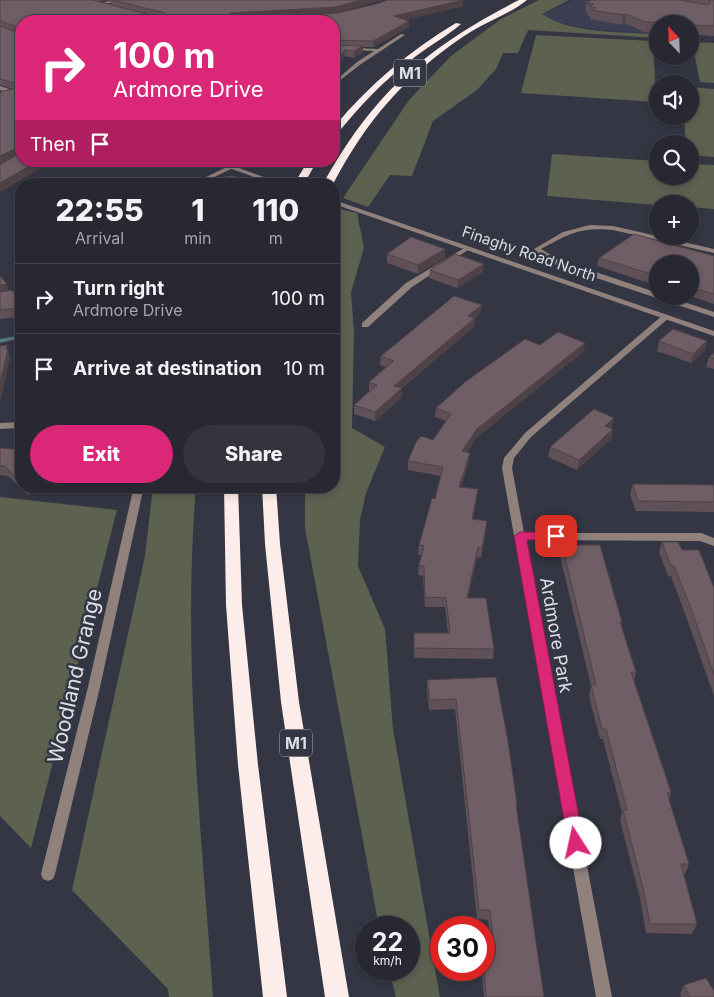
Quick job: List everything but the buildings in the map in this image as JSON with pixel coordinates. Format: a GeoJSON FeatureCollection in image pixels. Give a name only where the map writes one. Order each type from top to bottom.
{"type":"FeatureCollection","features":[{"type":"Feature","properties":{"kind":"highway","name":"M1"},"geometry":{"type":"LineString","coordinates":[[340,161],[361,128],[391,92],[414,69],[433,53],[468,30],[524,0]]}},
{"type":"Feature","properties":{"kind":"highway","name":"M1"},"geometry":{"type":"LineString","coordinates":[[340,125],[389,72],[430,41],[468,18]]}},
{"type":"Feature","properties":{"kind":"highway"},"geometry":{"type":"LineString","coordinates":[[303,178],[309,167]]}},
{"type":"Feature","properties":{"kind":"highway"},"geometry":{"type":"LineString","coordinates":[[232,493],[234,605],[248,765],[275,997]]}},
{"type":"Feature","properties":{"kind":"highway","name":"M1"},"geometry":{"type":"LineString","coordinates":[[270,493],[272,533],[284,658],[302,788],[337,997]]}},
{"type":"Feature","properties":{"kind":"street"},"geometry":{"type":"LineString","coordinates":[[98,5],[118,0]]}},
{"type":"Feature","properties":{"kind":"street"},"geometry":{"type":"LineString","coordinates":[[89,2],[112,8]]}},
{"type":"Feature","properties":{"kind":"street"},"geometry":{"type":"LineString","coordinates":[[340,76],[403,35]]}},
{"type":"Feature","properties":{"kind":"street"},"geometry":{"type":"LineString","coordinates":[[340,48],[378,50]]}},
{"type":"Feature","properties":{"kind":"street"},"geometry":{"type":"LineString","coordinates":[[0,88],[13,92]]}},
{"type":"Feature","properties":{"kind":"street"},"geometry":{"type":"LineString","coordinates":[[0,96],[13,92]]}},
{"type":"Feature","properties":{"kind":"street"},"geometry":{"type":"LineString","coordinates":[[206,178],[231,167],[263,178]]}},
{"type":"Feature","properties":{"kind":"street","name":"Finaghy Road North"},"geometry":{"type":"LineString","coordinates":[[340,204],[714,334]]}},
{"type":"Feature","properties":{"kind":"street"},"geometry":{"type":"LineString","coordinates":[[649,293],[554,261],[542,254],[537,248],[572,229],[600,227],[613,228],[714,251]]}},
{"type":"Feature","properties":{"kind":"street"},"geometry":{"type":"LineString","coordinates":[[365,325],[409,285],[468,248]]}},
{"type":"Feature","properties":{"kind":"street"},"geometry":{"type":"LineString","coordinates":[[0,298],[15,295]]}},
{"type":"Feature","properties":{"kind":"street"},"geometry":{"type":"LineString","coordinates":[[683,305],[714,316]]}},
{"type":"Feature","properties":{"kind":"street","name":"Ardmore Park"},"geometry":{"type":"LineString","coordinates":[[604,997],[507,468],[509,458],[528,435],[666,317]]}},
{"type":"Feature","properties":{"kind":"street"},"geometry":{"type":"LineString","coordinates":[[0,426],[15,425]]}},
{"type":"Feature","properties":{"kind":"street","name":"Woodland Grange"},"geometry":{"type":"LineString","coordinates":[[48,874],[94,687],[136,493]]}},
{"type":"Feature","properties":{"kind":"street"},"geometry":{"type":"LineString","coordinates":[[520,536],[700,537],[714,542]]}},
{"type":"Feature","properties":{"kind":"shaded area"},"geometry":{"type":"Polygon","coordinates":[[[573,0],[714,0],[714,37],[699,36],[699,15],[649,15],[649,33],[575,26],[552,20],[542,14],[573,0]]]}},
{"type":"Feature","properties":{"kind":"green space"},"geometry":{"type":"Polygon","coordinates":[[[539,0],[569,0],[542,14],[554,21],[582,29],[649,34],[649,38],[528,30],[518,53],[503,53],[496,69],[477,90],[433,121],[412,176],[390,175],[368,207],[343,198],[409,100],[451,56],[501,19],[539,0]]]}},
{"type":"Feature","properties":{"kind":"green space"},"geometry":{"type":"Polygon","coordinates":[[[536,35],[649,41],[649,65],[654,65],[655,75],[649,75],[649,102],[521,93],[536,35]]]}},
{"type":"Feature","properties":{"kind":"green space"},"geometry":{"type":"Polygon","coordinates":[[[699,42],[714,43],[714,83],[700,82],[697,65],[699,65],[699,42]]]}},
{"type":"Feature","properties":{"kind":"green space"},"geometry":{"type":"Polygon","coordinates":[[[699,88],[714,89],[714,157],[699,156],[699,135],[685,135],[685,125],[699,125],[699,88]]]}},
{"type":"Feature","properties":{"kind":"green space"},"geometry":{"type":"Polygon","coordinates":[[[552,154],[649,160],[649,185],[699,185],[699,164],[714,165],[714,209],[699,208],[699,195],[649,195],[649,204],[547,196],[552,154]]]}},
{"type":"Feature","properties":{"kind":"green space"},"geometry":{"type":"Polygon","coordinates":[[[234,176],[240,178],[219,178],[234,176]]]}},
{"type":"Feature","properties":{"kind":"green space"},"geometry":{"type":"Polygon","coordinates":[[[340,209],[357,213],[364,247],[351,293],[354,333],[352,428],[385,447],[366,493],[360,519],[358,566],[385,629],[393,729],[430,940],[430,981],[437,981],[440,997],[396,997],[392,981],[420,981],[420,916],[377,916],[305,528],[305,493],[340,493],[340,209]]]}},
{"type":"Feature","properties":{"kind":"green space"},"geometry":{"type":"Polygon","coordinates":[[[152,493],[196,493],[192,550],[192,678],[213,997],[169,997],[168,989],[72,890],[145,556],[152,493]]]}},
{"type":"Feature","properties":{"kind":"green space"},"geometry":{"type":"Polygon","coordinates":[[[0,497],[117,510],[31,848],[0,816],[0,497]]]}},
{"type":"Feature","properties":{"kind":"waterway"},"geometry":{"type":"LineString","coordinates":[[0,341],[15,338]]}},
{"type":"Feature","properties":{"kind":"route"},"geometry":{"type":"LineString","coordinates":[[556,536],[520,536],[576,843]]}}]}
